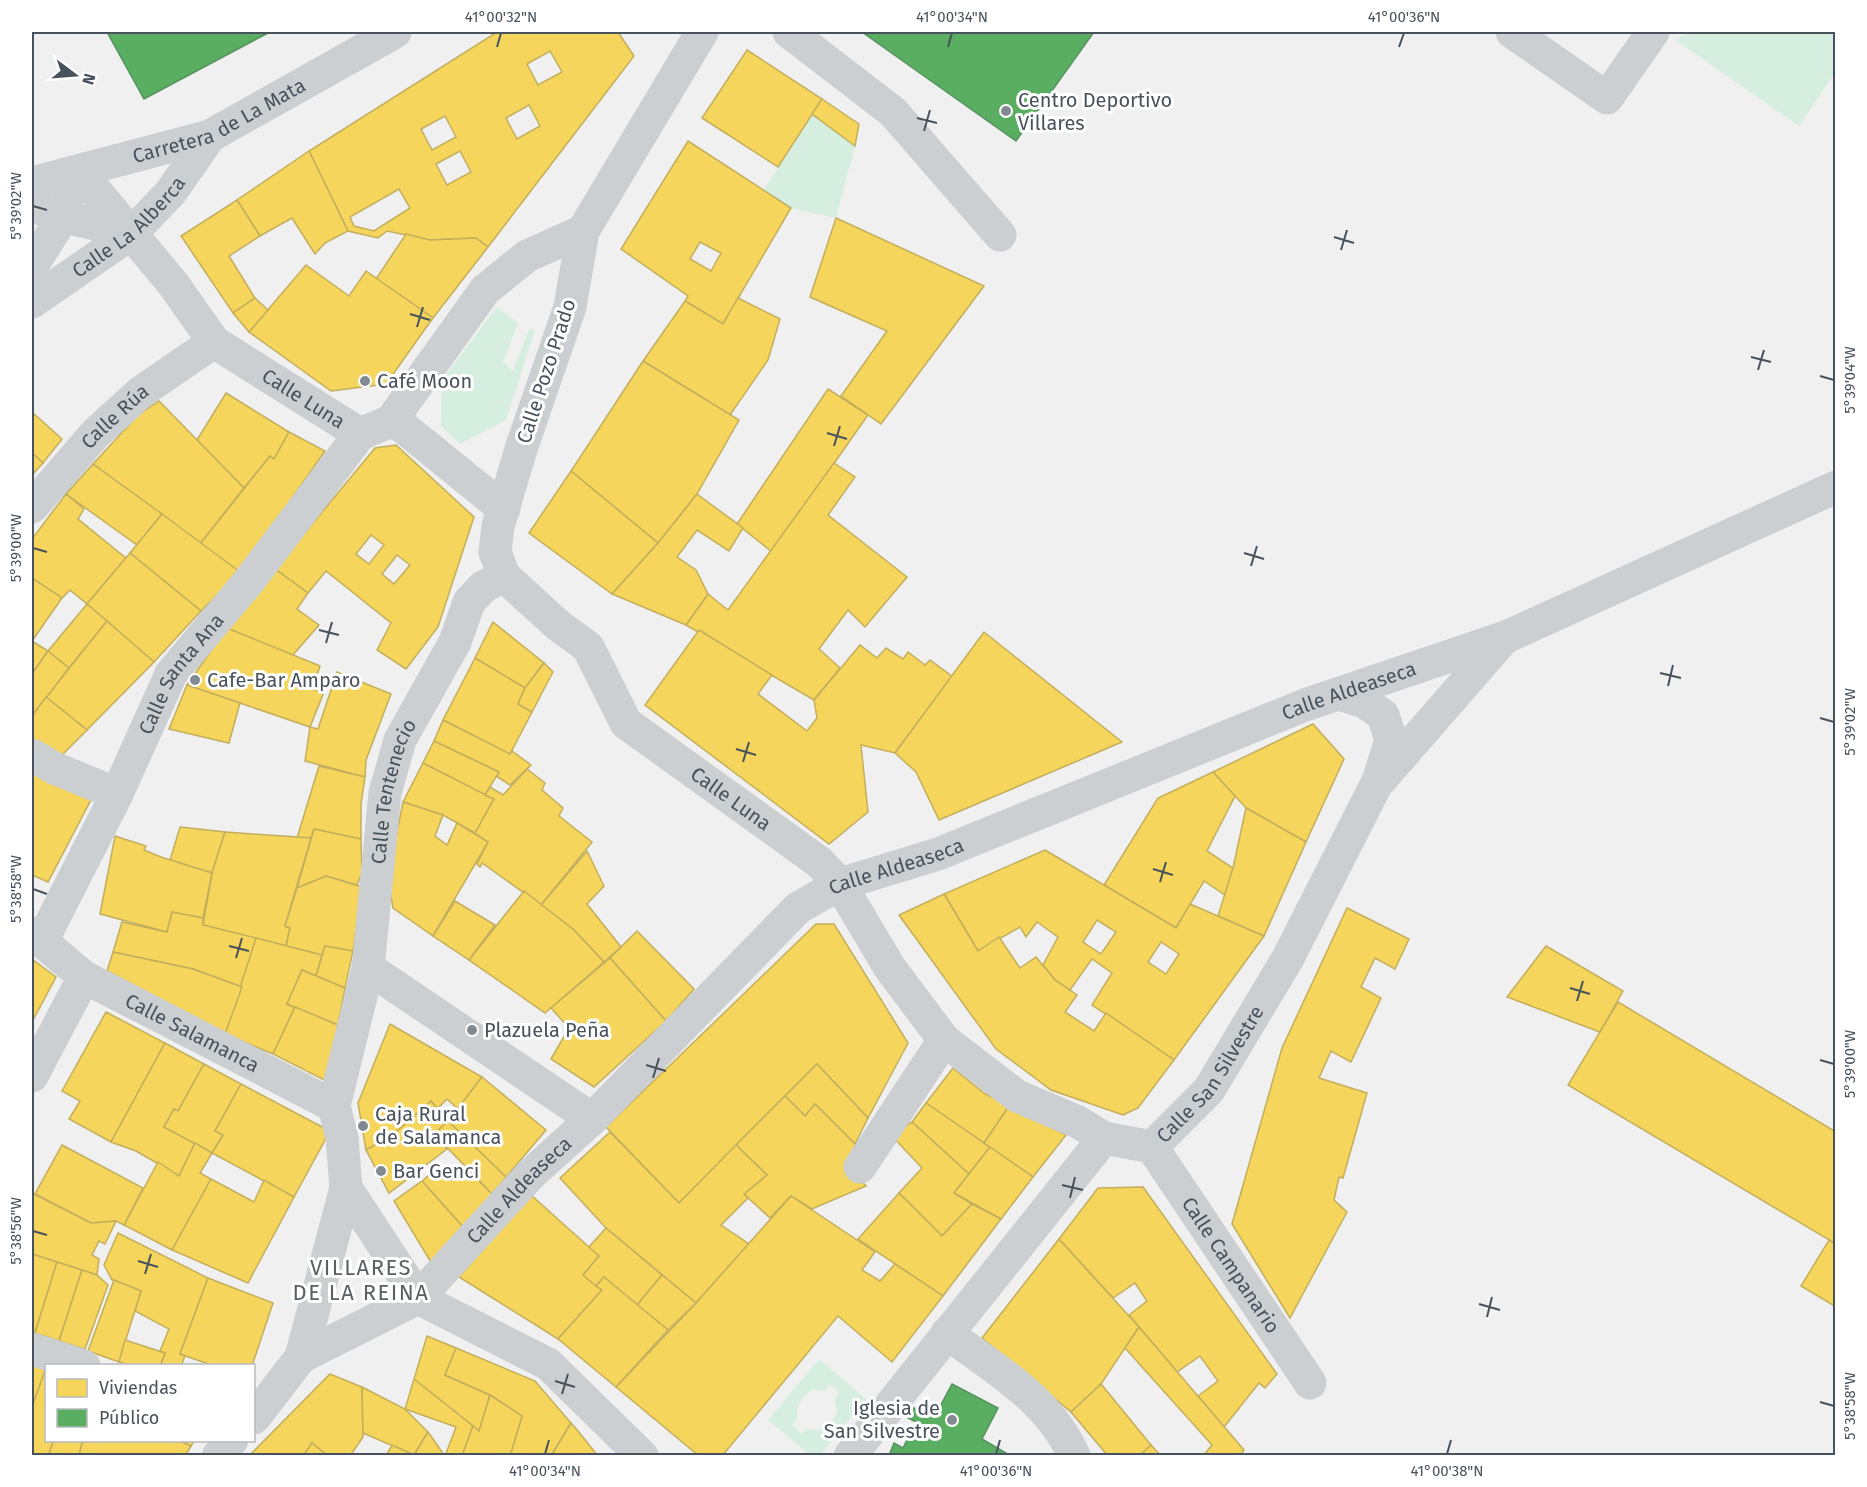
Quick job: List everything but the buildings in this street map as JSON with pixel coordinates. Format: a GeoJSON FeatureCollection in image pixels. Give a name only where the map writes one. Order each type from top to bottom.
{"type":"FeatureCollection","features":[{"type":"Feature","properties":{"kind":"street","name":"Carretera de La Mata"},"geometry":{"type":"LineString","coordinates":[[32,183],[210,136],[395,32]]}},
{"type":"Feature","properties":{"kind":"street","name":"Calle Pozo Prado"},"geometry":{"type":"LineString","coordinates":[[504,509],[522,446],[570,307],[583,231],[702,32]]}},
{"type":"Feature","properties":{"kind":"street"},"geometry":{"type":"LineString","coordinates":[[789,32],[893,112],[1000,235]]}},
{"type":"Feature","properties":{"kind":"street"},"geometry":{"type":"LineString","coordinates":[[1512,32],[1607,98],[1653,32]]}},
{"type":"Feature","properties":{"kind":"street","name":"Calle La Alberca"},"geometry":{"type":"LineString","coordinates":[[32,302],[132,233],[171,192],[210,136]]}},
{"type":"Feature","properties":{"kind":"street","name":"Calle La Alberca"},"geometry":{"type":"LineString","coordinates":[[32,266],[46,211],[79,171]]}},
{"type":"Feature","properties":{"kind":"street","name":"Calle Luna"},"geometry":{"type":"LineString","coordinates":[[79,171],[174,285],[214,342],[360,434],[391,421]]}},
{"type":"Feature","properties":{"kind":"street"},"geometry":{"type":"LineString","coordinates":[[46,211],[132,233]]}},
{"type":"Feature","properties":{"kind":"street"},"geometry":{"type":"LineString","coordinates":[[504,576],[495,552],[498,526],[504,509],[403,427],[391,421],[485,290],[527,256],[583,231]]}},
{"type":"Feature","properties":{"kind":"street","name":"Calle Rúa"},"geometry":{"type":"LineString","coordinates":[[32,507],[95,435],[141,392],[214,342]]}},
{"type":"Feature","properties":{"kind":"street","name":"Calle Santa Ana"},"geometry":{"type":"LineString","coordinates":[[37,937],[117,794],[171,674],[249,581],[360,434]]}},
{"type":"Feature","properties":{"kind":"street","name":"Calle Aldeaseca"},"geometry":{"type":"LineString","coordinates":[[418,1298],[531,1174],[592,1119],[798,908],[840,884],[938,854],[1305,705],[1506,637],[1836,487]]}},
{"type":"Feature","properties":{"kind":"street","name":"Calle Luna"},"geometry":{"type":"LineString","coordinates":[[504,576],[559,626],[588,647],[626,723],[819,862],[840,884],[890,968],[944,1040],[1017,1095],[1078,1122],[1104,1138]]}},
{"type":"Feature","properties":{"kind":"street","name":"Calle Tentenecio"},"geometry":{"type":"LineString","coordinates":[[334,1106],[368,968],[385,793],[400,740],[455,642],[469,602],[483,587],[504,576]]}},
{"type":"Feature","properties":{"kind":"street","name":"Calle San Silvestre"},"geometry":{"type":"LineString","coordinates":[[1376,785],[1506,637]]}},
{"type":"Feature","properties":{"kind":"street","name":"Calle San Silvestre"},"geometry":{"type":"LineString","coordinates":[[1104,1138],[1152,1147],[1209,1090],[1288,958],[1376,785],[1391,740],[1383,715],[1364,702],[1340,694]]}},
{"type":"Feature","properties":{"kind":"street"},"geometry":{"type":"LineString","coordinates":[[32,755],[54,768],[117,794]]}},
{"type":"Feature","properties":{"kind":"street","name":"Calle Salamanca"},"geometry":{"type":"LineString","coordinates":[[37,937],[84,977],[334,1106]]}},
{"type":"Feature","properties":{"kind":"street"},"geometry":{"type":"LineString","coordinates":[[368,968],[592,1119]]}},
{"type":"Feature","properties":{"kind":"street"},"geometry":{"type":"LineString","coordinates":[[32,1076],[84,977]]}},
{"type":"Feature","properties":{"kind":"street"},"geometry":{"type":"LineString","coordinates":[[860,1167],[944,1040]]}},
{"type":"Feature","properties":{"kind":"street"},"geometry":{"type":"LineString","coordinates":[[255,1417],[301,1357],[346,1188],[342,1138],[334,1106]]}},
{"type":"Feature","properties":{"kind":"street"},"geometry":{"type":"LineString","coordinates":[[850,1455],[1104,1138]]}},
{"type":"Feature","properties":{"kind":"street","name":"Calle Campanario"},"geometry":{"type":"LineString","coordinates":[[1152,1147],[1310,1383]]}},
{"type":"Feature","properties":{"kind":"street"},"geometry":{"type":"LineString","coordinates":[[346,1188],[418,1298],[548,1364],[642,1455]]}},
{"type":"Feature","properties":{"kind":"street"},"geometry":{"type":"LineString","coordinates":[[301,1357],[418,1298]]}},
{"type":"Feature","properties":{"kind":"street"},"geometry":{"type":"LineString","coordinates":[[947,1333],[1043,1406],[1068,1441],[1074,1455]]}},
{"type":"Feature","properties":{"kind":"street"},"geometry":{"type":"LineString","coordinates":[[32,1349],[81,1364]]}},
{"type":"Feature","properties":{"kind":"green space"},"geometry":{"type":"Polygon","coordinates":[[[1684,32],[1835,32],[1835,73],[1799,126],[1677,41],[1684,32]]]}},
{"type":"Feature","properties":{"kind":"green space"},"geometry":{"type":"Polygon","coordinates":[[[812,114],[855,146],[836,218],[791,208],[764,190],[812,114]]]}},
{"type":"Feature","properties":{"kind":"green space"},"geometry":{"type":"Polygon","coordinates":[[[497,307],[518,323],[503,362],[513,371],[529,329],[535,330],[506,420],[460,444],[441,426],[442,380],[497,307]]]}},
{"type":"Feature","properties":{"kind":"green space"},"geometry":{"type":"Polygon","coordinates":[[[819,1359],[866,1399],[820,1455],[810,1455],[768,1420],[819,1359]],[[830,1384],[824,1391],[813,1389],[800,1402],[797,1420],[792,1425],[802,1434],[807,1429],[816,1430],[829,1426],[837,1412],[835,1399],[839,1392],[830,1384]]]}},
{"type":"Feature","properties":{"kind":"place","name":"Centro Deportivo Villares"},"geometry":{"type":"Point","coordinates":[1006,111]}},
{"type":"Feature","properties":{"kind":"place","name":"Café Moon"},"geometry":{"type":"Point","coordinates":[365,381]}},
{"type":"Feature","properties":{"kind":"place","name":"Cafe-Bar Amparo"},"geometry":{"type":"Point","coordinates":[195,680]}},
{"type":"Feature","properties":{"kind":"place","name":"Plazuela Peña"},"geometry":{"type":"Point","coordinates":[472,1030]}},
{"type":"Feature","properties":{"kind":"place","name":"Caja Rural de Salamanca"},"geometry":{"type":"Point","coordinates":[363,1126]}},
{"type":"Feature","properties":{"kind":"place","name":"Bar Genci"},"geometry":{"type":"Point","coordinates":[381,1171]}},
{"type":"Feature","properties":{"kind":"place","name":"Iglesia de San Silvestre"},"geometry":{"type":"Point","coordinates":[952,1420]}},
{"type":"Feature","properties":{"kind":"district","name":"VILLARES DE LA REINA"},"geometry":{"type":"Point","coordinates":[361,1280]}}]}
